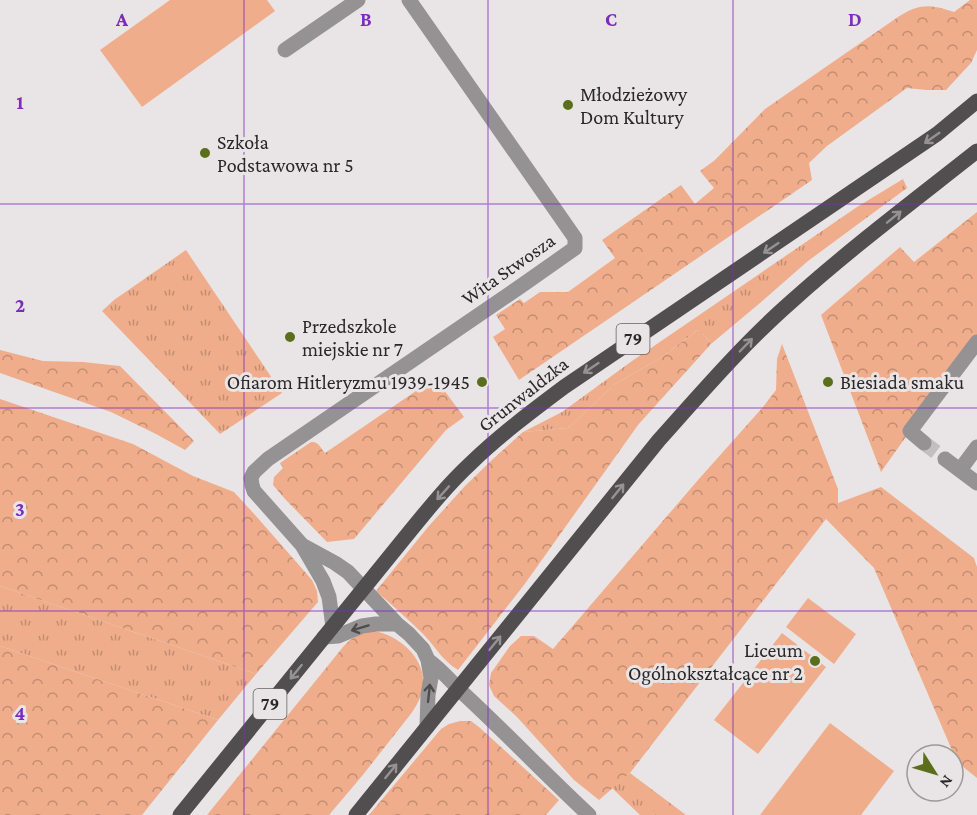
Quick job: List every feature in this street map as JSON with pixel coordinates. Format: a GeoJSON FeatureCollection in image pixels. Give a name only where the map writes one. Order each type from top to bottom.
{"type":"FeatureCollection","features":[{"type":"Feature","properties":{"kind":"main road","name":"Grunwaldzka"},"geometry":{"type":"LineString","coordinates":[[180,815],[412,529],[471,463],[515,424],[564,387],[937,134],[977,100]]}},
{"type":"Feature","properties":{"kind":"main road"},"geometry":{"type":"LineString","coordinates":[[356,815],[660,440],[712,380],[791,302],[828,270],[977,151]]}},
{"type":"Feature","properties":{"kind":"street"},"geometry":{"type":"LineString","coordinates":[[285,50],[358,0]]}},
{"type":"Feature","properties":{"kind":"street","name":"Wita Stwosza"},"geometry":{"type":"LineString","coordinates":[[302,545],[254,491],[251,478],[259,466],[575,248],[575,238],[409,0]]}},
{"type":"Feature","properties":{"kind":"street"},"geometry":{"type":"LineString","coordinates":[[924,443],[910,431],[977,342]]}},
{"type":"Feature","properties":{"kind":"street"},"geometry":{"type":"LineString","coordinates":[[960,470],[977,447]]}},
{"type":"Feature","properties":{"kind":"street"},"geometry":{"type":"LineString","coordinates":[[945,459],[977,483]]}},
{"type":"Feature","properties":{"kind":"street"},"geometry":{"type":"LineString","coordinates":[[302,545],[335,562],[348,572],[423,649],[428,660],[431,678],[427,728]]}},
{"type":"Feature","properties":{"kind":"street"},"geometry":{"type":"LineString","coordinates":[[302,545],[327,590],[328,632],[338,636],[362,626],[397,624]]}},
{"type":"Feature","properties":{"kind":"street"},"geometry":{"type":"LineString","coordinates":[[428,660],[440,669],[589,815]]}},
{"type":"Feature","properties":{"kind":"green space"},"geometry":{"type":"Polygon","coordinates":[[[170,0],[267,0],[275,11],[142,107],[100,50],[170,0]]]}},
{"type":"Feature","properties":{"kind":"green space"},"geometry":{"type":"Polygon","coordinates":[[[970,0],[977,0],[977,50],[971,63],[946,90],[907,88],[827,146],[809,163],[812,180],[519,380],[493,337],[505,329],[496,315],[520,299],[524,303],[540,292],[568,292],[615,258],[602,240],[681,185],[695,204],[714,188],[700,171],[715,160],[765,109],[898,17],[912,9],[925,6],[939,7],[954,12],[970,0]]]}},
{"type":"Feature","properties":{"kind":"green space"},"geometry":{"type":"Polygon","coordinates":[[[903,179],[907,188],[808,261],[711,344],[699,329],[659,359],[615,384],[568,428],[523,432],[562,412],[632,361],[857,207],[903,179]]]}},
{"type":"Feature","properties":{"kind":"green space"},"geometry":{"type":"Polygon","coordinates":[[[977,212],[977,342],[881,472],[821,315],[900,247],[914,262],[977,212]]]}},
{"type":"Feature","properties":{"kind":"green space"},"geometry":{"type":"Polygon","coordinates":[[[186,250],[282,393],[220,434],[102,311],[114,300],[186,250]]]}},
{"type":"Feature","properties":{"kind":"green space"},"geometry":{"type":"Polygon","coordinates":[[[699,329],[711,344],[638,425],[524,585],[458,670],[452,666],[419,630],[376,591],[465,486],[523,432],[568,428],[615,384],[659,359],[699,329]]]}},
{"type":"Feature","properties":{"kind":"green space"},"geometry":{"type":"Polygon","coordinates":[[[782,344],[838,489],[838,503],[881,487],[974,558],[977,567],[977,778],[965,768],[965,743],[949,743],[874,568],[826,519],[630,773],[599,800],[574,780],[517,717],[494,696],[489,685],[491,673],[510,646],[521,636],[534,636],[553,649],[763,407],[776,390],[777,359],[782,344]]]}},
{"type":"Feature","properties":{"kind":"green space"},"geometry":{"type":"Polygon","coordinates":[[[0,350],[43,361],[120,366],[194,441],[185,450],[111,412],[0,373],[0,350]]]}},
{"type":"Feature","properties":{"kind":"green space"},"geometry":{"type":"Polygon","coordinates":[[[435,378],[464,417],[446,430],[354,539],[327,542],[273,485],[274,477],[283,468],[280,463],[311,442],[318,444],[325,453],[435,378]]]}},
{"type":"Feature","properties":{"kind":"green space"},"geometry":{"type":"Polygon","coordinates":[[[0,399],[133,444],[193,476],[234,492],[312,580],[317,591],[318,602],[256,674],[0,586],[0,399]]]}},
{"type":"Feature","properties":{"kind":"green space"},"geometry":{"type":"Polygon","coordinates":[[[0,586],[256,674],[218,720],[0,646],[0,586]]]}},
{"type":"Feature","properties":{"kind":"green space"},"geometry":{"type":"Polygon","coordinates":[[[808,598],[856,634],[834,664],[786,627],[808,598]]]}},
{"type":"Feature","properties":{"kind":"green space"},"geometry":{"type":"Polygon","coordinates":[[[374,631],[384,633],[410,650],[421,668],[423,688],[410,715],[329,815],[207,815],[343,647],[357,636],[374,631]]]}},
{"type":"Feature","properties":{"kind":"green space"},"geometry":{"type":"Polygon","coordinates":[[[782,633],[826,667],[758,754],[714,720],[782,633]]]}},
{"type":"Feature","properties":{"kind":"green space"},"geometry":{"type":"Polygon","coordinates":[[[0,646],[218,720],[142,815],[0,815],[0,646]]]}},
{"type":"Feature","properties":{"kind":"green space"},"geometry":{"type":"Polygon","coordinates":[[[460,721],[471,721],[479,727],[559,800],[546,815],[369,815],[441,729],[460,721]]]}},
{"type":"Feature","properties":{"kind":"green space"},"geometry":{"type":"Polygon","coordinates":[[[830,723],[894,771],[861,815],[760,815],[830,723]]]}},
{"type":"Feature","properties":{"kind":"green space"},"geometry":{"type":"Polygon","coordinates":[[[630,773],[686,815],[640,815],[612,788],[630,773]]]}},
{"type":"Feature","properties":{"kind":"tunnel"},"geometry":{"type":"LineString","coordinates":[[924,443],[945,459]]}},
{"type":"Feature","properties":{"kind":"place","name":"Młodzieżowy Dom Kultury"},"geometry":{"type":"Point","coordinates":[568,105]}},
{"type":"Feature","properties":{"kind":"place","name":"Szkoła Podstawowa nr 5"},"geometry":{"type":"Point","coordinates":[205,153]}},
{"type":"Feature","properties":{"kind":"place","name":"Przedszkole miejskie nr 7"},"geometry":{"type":"Point","coordinates":[290,337]}},
{"type":"Feature","properties":{"kind":"place","name":"Ofiarom Hitleryzmu 1939-1945"},"geometry":{"type":"Point","coordinates":[482,382]}},
{"type":"Feature","properties":{"kind":"place","name":"Biesiada smaku"},"geometry":{"type":"Point","coordinates":[828,382]}},
{"type":"Feature","properties":{"kind":"place","name":"Liceum Ogólnokształcące nr 2"},"geometry":{"type":"Point","coordinates":[815,661]}}]}
